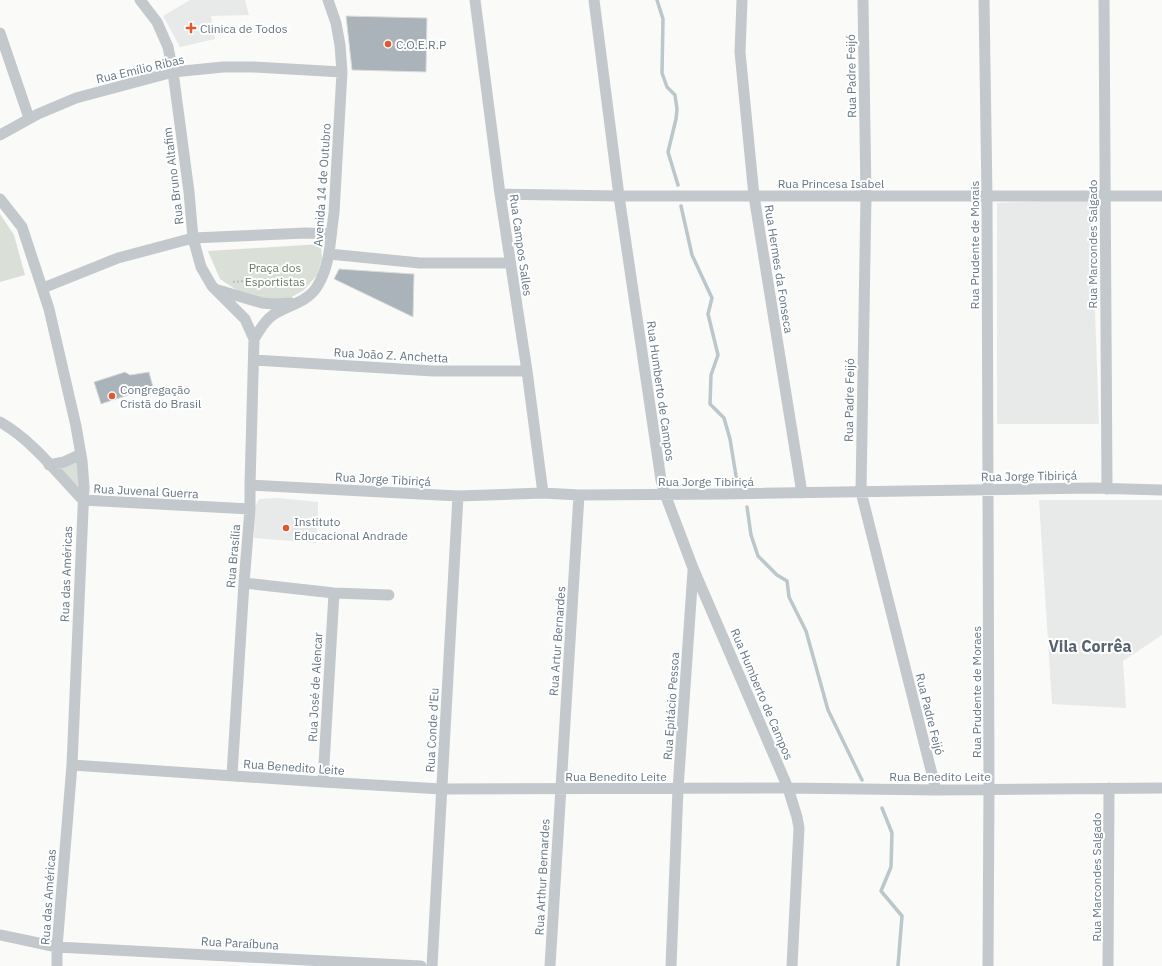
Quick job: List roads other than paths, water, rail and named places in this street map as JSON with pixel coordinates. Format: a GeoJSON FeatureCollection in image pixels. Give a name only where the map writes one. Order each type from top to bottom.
{"type":"FeatureCollection","features":[{"type":"Feature","properties":{"kind":"street","name":"Rua Bruno Altafim"},"geometry":{"type":"LineString","coordinates":[[140,0],[157,22],[168,47],[173,72],[189,192],[193,238],[201,267],[205,276],[245,319],[254,339]]}},
{"type":"Feature","properties":{"kind":"street","name":"Avenida 14 de Outubro"},"geometry":{"type":"LineString","coordinates":[[254,339],[264,323],[272,316],[299,302],[318,286],[325,272],[330,254],[330,234],[334,214],[342,72],[340,45],[336,23],[328,0]]}},
{"type":"Feature","properties":{"kind":"street","name":"Rua Campos Salles"},"geometry":{"type":"LineString","coordinates":[[475,0],[500,194],[527,372],[543,493]]}},
{"type":"Feature","properties":{"kind":"street","name":"Rua Humberto de Campos"},"geometry":{"type":"LineString","coordinates":[[594,0],[620,196],[661,480],[693,568],[788,788],[797,817],[799,828],[792,966]]}},
{"type":"Feature","properties":{"kind":"street","name":"Rua Hermes da Fonseca"},"geometry":{"type":"LineString","coordinates":[[742,0],[740,52],[754,196],[802,493]]}},
{"type":"Feature","properties":{"kind":"street","name":"Rua Padre Feijó"},"geometry":{"type":"LineString","coordinates":[[863,0],[866,196],[860,492],[936,790]]}},
{"type":"Feature","properties":{"kind":"street","name":"Rua Prudente de Morais"},"geometry":{"type":"LineString","coordinates":[[984,0],[987,196],[987,490]]}},
{"type":"Feature","properties":{"kind":"street","name":"Rua Marcondes Salgado"},"geometry":{"type":"LineString","coordinates":[[1104,0],[1107,489]]}},
{"type":"Feature","properties":{"kind":"street"},"geometry":{"type":"LineString","coordinates":[[0,33],[29,118]]}},
{"type":"Feature","properties":{"kind":"street","name":"Rua Emílio Ribas"},"geometry":{"type":"LineString","coordinates":[[0,135],[29,118],[76,98],[173,72],[223,67],[253,67],[342,72]]}},
{"type":"Feature","properties":{"kind":"street","name":"Rua Princesa Isabel"},"geometry":{"type":"LineString","coordinates":[[500,194],[620,196],[1162,196]]}},
{"type":"Feature","properties":{"kind":"street","name":"Rua das Américas"},"geometry":{"type":"LineString","coordinates":[[0,199],[22,227],[43,288],[81,454],[84,487],[72,765],[57,947],[57,966]]}},
{"type":"Feature","properties":{"kind":"street"},"geometry":{"type":"LineString","coordinates":[[43,288],[118,258],[193,238],[306,232],[330,234]]}},
{"type":"Feature","properties":{"kind":"street"},"geometry":{"type":"LineString","coordinates":[[330,254],[420,263],[510,263]]}},
{"type":"Feature","properties":{"kind":"street"},"geometry":{"type":"LineString","coordinates":[[216,289],[262,303],[273,304],[299,302]]}},
{"type":"Feature","properties":{"kind":"street","name":"Rua Brasília"},"geometry":{"type":"LineString","coordinates":[[232,775],[250,509],[254,339]]}},
{"type":"Feature","properties":{"kind":"street","name":"Rua João Z. Anchetta"},"geometry":{"type":"LineString","coordinates":[[254,360],[433,370],[527,372]]}},
{"type":"Feature","properties":{"kind":"street","name":"Rua Juvenal Guerra"},"geometry":{"type":"LineString","coordinates":[[0,422],[16,432],[83,500],[250,509]]}},
{"type":"Feature","properties":{"kind":"street"},"geometry":{"type":"LineString","coordinates":[[49,465],[64,462],[81,454]]}},
{"type":"Feature","properties":{"kind":"street","name":"Rua Jorge Tibiriçá"},"geometry":{"type":"LineString","coordinates":[[250,485],[458,496],[543,493],[579,495],[987,490],[1162,490]]}},
{"type":"Feature","properties":{"kind":"street","name":"Rua Prudente de Moraes"},"geometry":{"type":"LineString","coordinates":[[987,490],[989,789],[988,966]]}},
{"type":"Feature","properties":{"kind":"street","name":"Rua Artur Bernardes"},"geometry":{"type":"LineString","coordinates":[[561,789],[579,495]]}},
{"type":"Feature","properties":{"kind":"street","name":"Rua Conde d'Eu"},"geometry":{"type":"LineString","coordinates":[[432,966],[458,496]]}},
{"type":"Feature","properties":{"kind":"street","name":"Rua Epitácio Pessoa"},"geometry":{"type":"LineString","coordinates":[[671,966],[678,789],[693,568]]}},
{"type":"Feature","properties":{"kind":"street"},"geometry":{"type":"LineString","coordinates":[[244,583],[334,593],[389,595]]}},
{"type":"Feature","properties":{"kind":"street","name":"Rua José de Alencar"},"geometry":{"type":"LineString","coordinates":[[322,782],[334,593]]}},
{"type":"Feature","properties":{"kind":"street","name":"Rua Benedito Leite"},"geometry":{"type":"LineString","coordinates":[[72,765],[441,789],[788,788],[936,790],[1162,788]]}},
{"type":"Feature","properties":{"kind":"street","name":"Rua Marcondes Salgado"},"geometry":{"type":"LineString","coordinates":[[1108,966],[1109,788]]}},
{"type":"Feature","properties":{"kind":"street","name":"Rua Arthur Bernardes"},"geometry":{"type":"LineString","coordinates":[[550,966],[561,789]]}},
{"type":"Feature","properties":{"kind":"street","name":"Rua Paraíbuna"},"geometry":{"type":"LineString","coordinates":[[0,935],[57,947],[321,963],[421,966]]}},
{"type":"Feature","properties":{"kind":"waterway"},"geometry":{"type":"LineString","coordinates":[[657,0],[663,19],[662,73],[667,87],[675,95],[677,109],[668,152],[678,185]]}},
{"type":"Feature","properties":{"kind":"waterway"},"geometry":{"type":"LineString","coordinates":[[681,206],[692,255],[712,298],[708,314],[718,355],[711,375],[710,404],[724,418],[730,439],[737,482]]}},
{"type":"Feature","properties":{"kind":"waterway"},"geometry":{"type":"LineString","coordinates":[[747,507],[751,535],[758,556],[777,575],[787,581],[789,597],[806,631],[828,710],[862,780]]}},
{"type":"Feature","properties":{"kind":"waterway"},"geometry":{"type":"LineString","coordinates":[[882,808],[892,833],[891,867],[881,891],[902,916],[898,966]]}},
{"type":"Feature","properties":{"kind":"place","name":"Clinica de Todos"},"geometry":{"type":"Point","coordinates":[191,28]}},
{"type":"Feature","properties":{"kind":"place","name":"C.O.E.R.P"},"geometry":{"type":"Point","coordinates":[388,44]}},
{"type":"Feature","properties":{"kind":"place","name":"Congregação Cristã do Brasil"},"geometry":{"type":"Point","coordinates":[112,396]}},
{"type":"Feature","properties":{"kind":"place","name":"Instituto Educacional Andrade"},"geometry":{"type":"Point","coordinates":[286,528]}},
{"type":"Feature","properties":{"kind":"district","name":"Vila Corrêa"},"geometry":{"type":"Point","coordinates":[1090,646]}},
{"type":"Feature","properties":{"kind":"park label","name":"Praça dos Esportistas"},"geometry":{"type":"Point","coordinates":[275,274]}}]}
